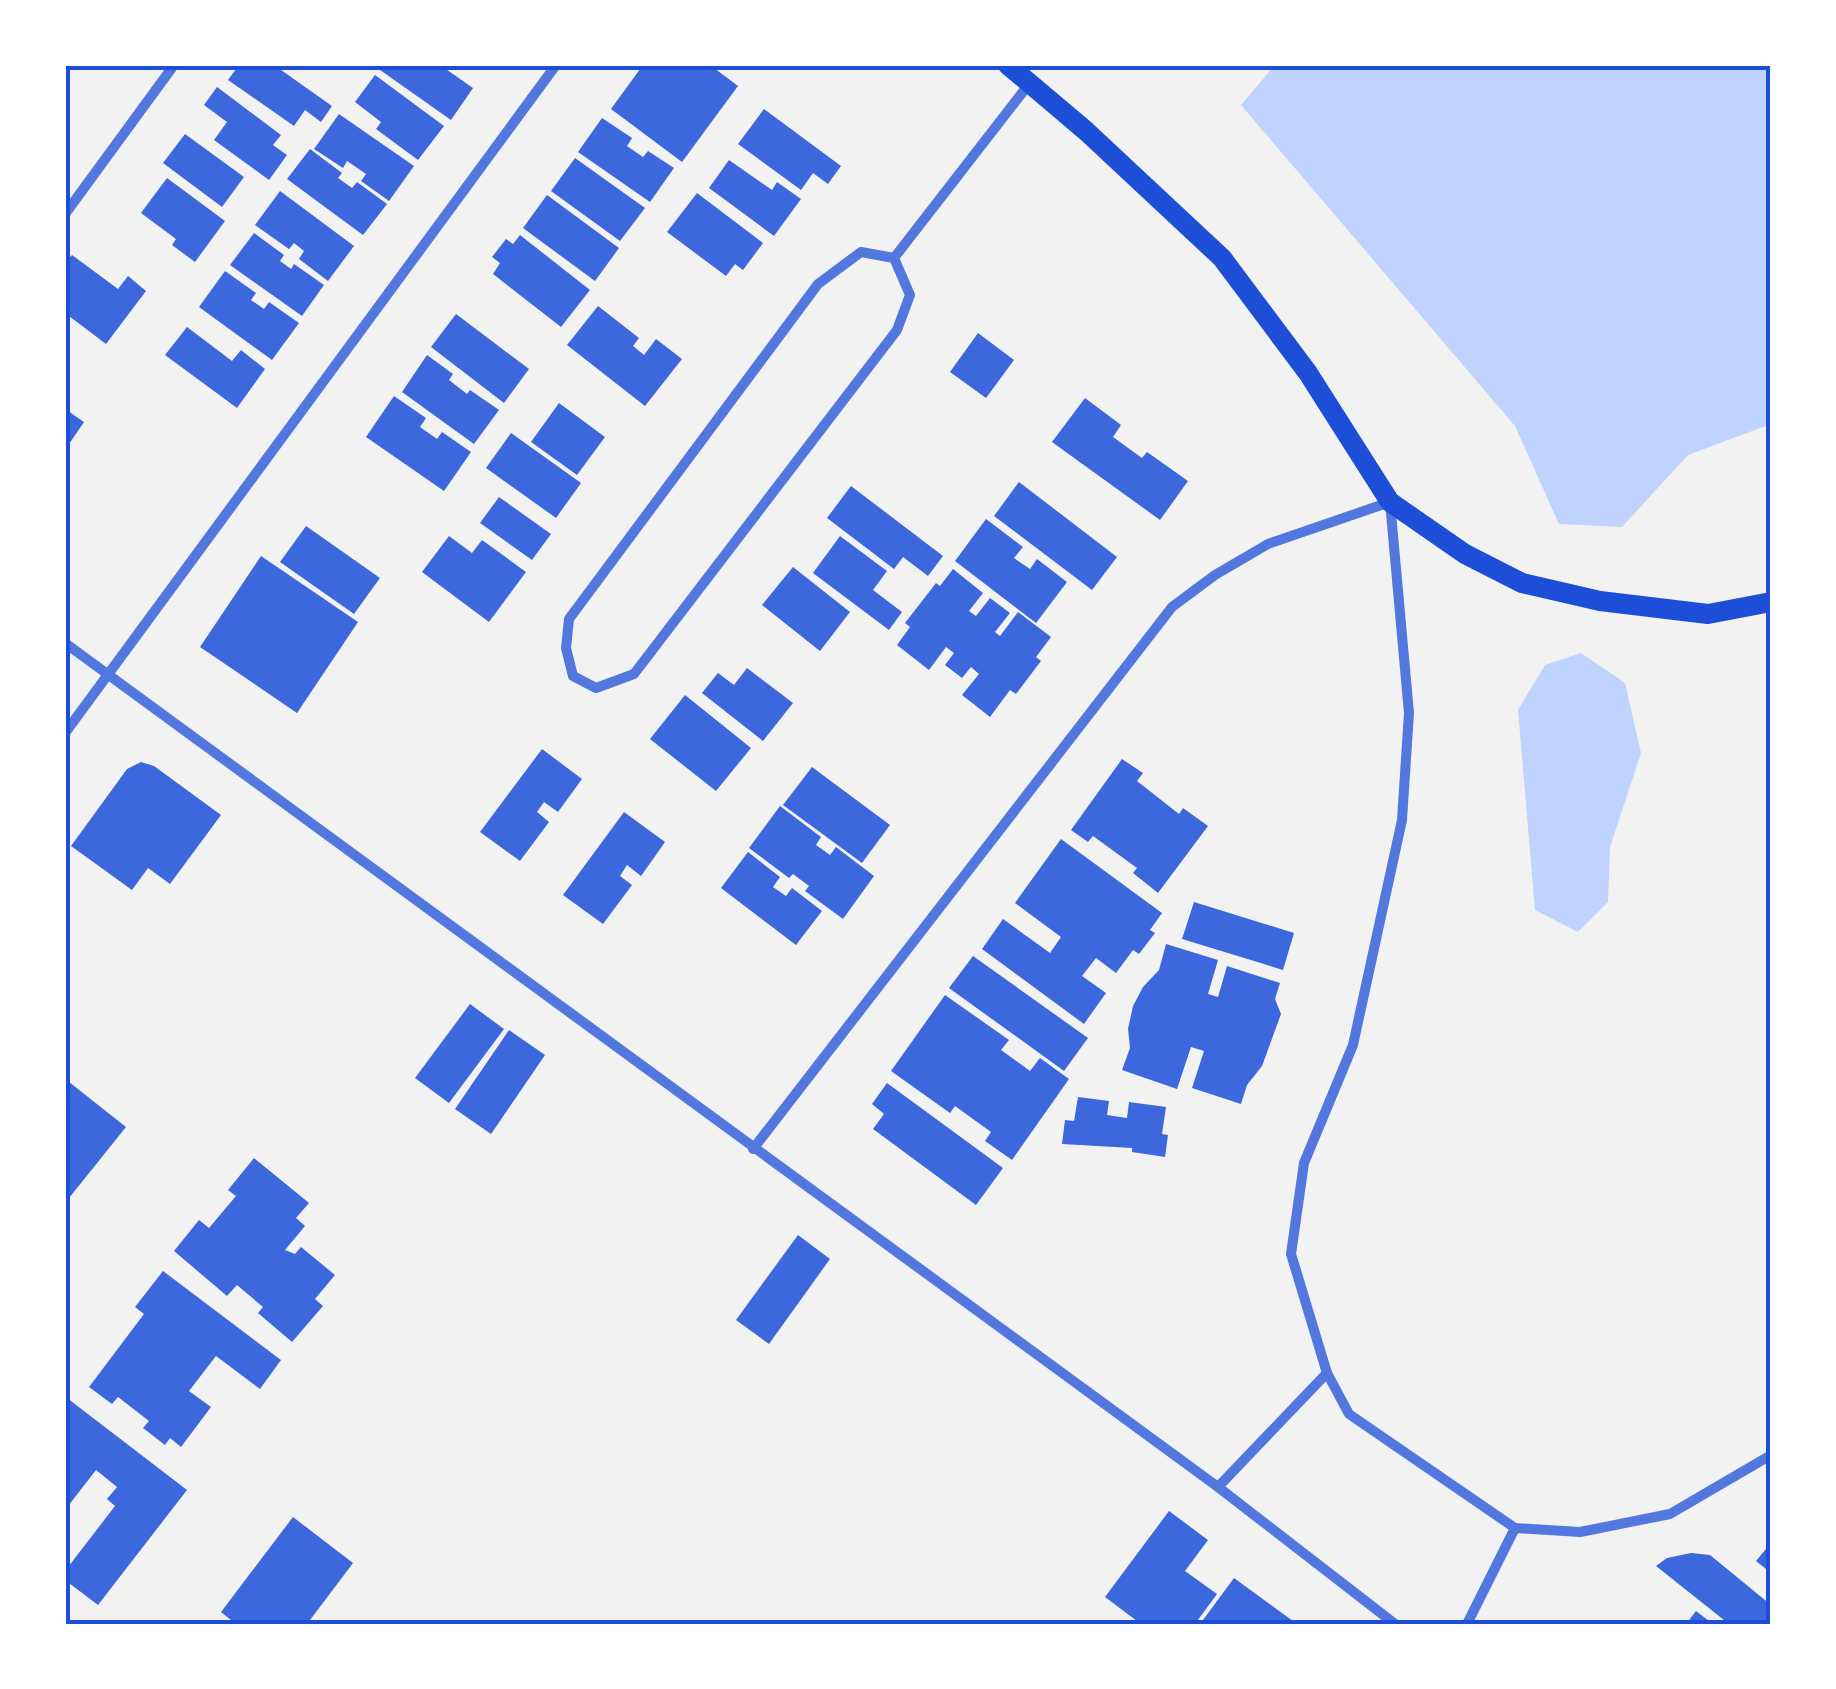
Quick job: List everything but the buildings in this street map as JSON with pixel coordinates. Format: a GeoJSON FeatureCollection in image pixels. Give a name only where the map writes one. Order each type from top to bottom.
{"type":"FeatureCollection","features":[{"type":"Feature","properties":{"kind":"main road"},"geometry":{"type":"LineString","coordinates":[[1008,65],[1086,131],[1222,258],[1308,372],[1390,502],[1465,554],[1522,583],[1600,601],[1708,614],[1771,602]]}},
{"type":"Feature","properties":{"kind":"street"},"geometry":{"type":"LineString","coordinates":[[65,214],[174,65]]}},
{"type":"Feature","properties":{"kind":"street"},"geometry":{"type":"LineString","coordinates":[[65,733],[556,65]]}},
{"type":"Feature","properties":{"kind":"street"},"geometry":{"type":"LineString","coordinates":[[894,258],[1030,83]]}},
{"type":"Feature","properties":{"kind":"street"},"geometry":{"type":"LineString","coordinates":[[860,252],[894,258],[910,295],[896,330],[634,674],[596,688],[572,676],[566,648],[569,619],[818,284],[860,252]]}},
{"type":"Feature","properties":{"kind":"street"},"geometry":{"type":"LineString","coordinates":[[753,1149],[1172,607],[1215,575],[1268,544],[1390,502],[1409,712],[1402,820],[1354,1045],[1304,1162],[1291,1254],[1326,1374],[1349,1414],[1515,1528],[1580,1532],[1670,1514],[1771,1454]]}},
{"type":"Feature","properties":{"kind":"street"},"geometry":{"type":"LineString","coordinates":[[65,642],[1218,1487],[1395,1624]]}},
{"type":"Feature","properties":{"kind":"street"},"geometry":{"type":"LineString","coordinates":[[1218,1487],[1326,1374]]}},
{"type":"Feature","properties":{"kind":"street"},"geometry":{"type":"LineString","coordinates":[[1468,1624],[1515,1528]]}},
{"type":"Feature","properties":{"kind":"water"},"geometry":{"type":"Polygon","coordinates":[[[1275,65],[1771,65],[1771,424],[1688,455],[1622,527],[1559,524],[1515,426],[1241,105],[1275,65]]]}},
{"type":"Feature","properties":{"kind":"water"},"geometry":{"type":"Polygon","coordinates":[[[1581,653],[1625,683],[1641,753],[1610,847],[1608,902],[1578,932],[1535,910],[1518,710],[1545,665],[1581,653]]]}}]}
